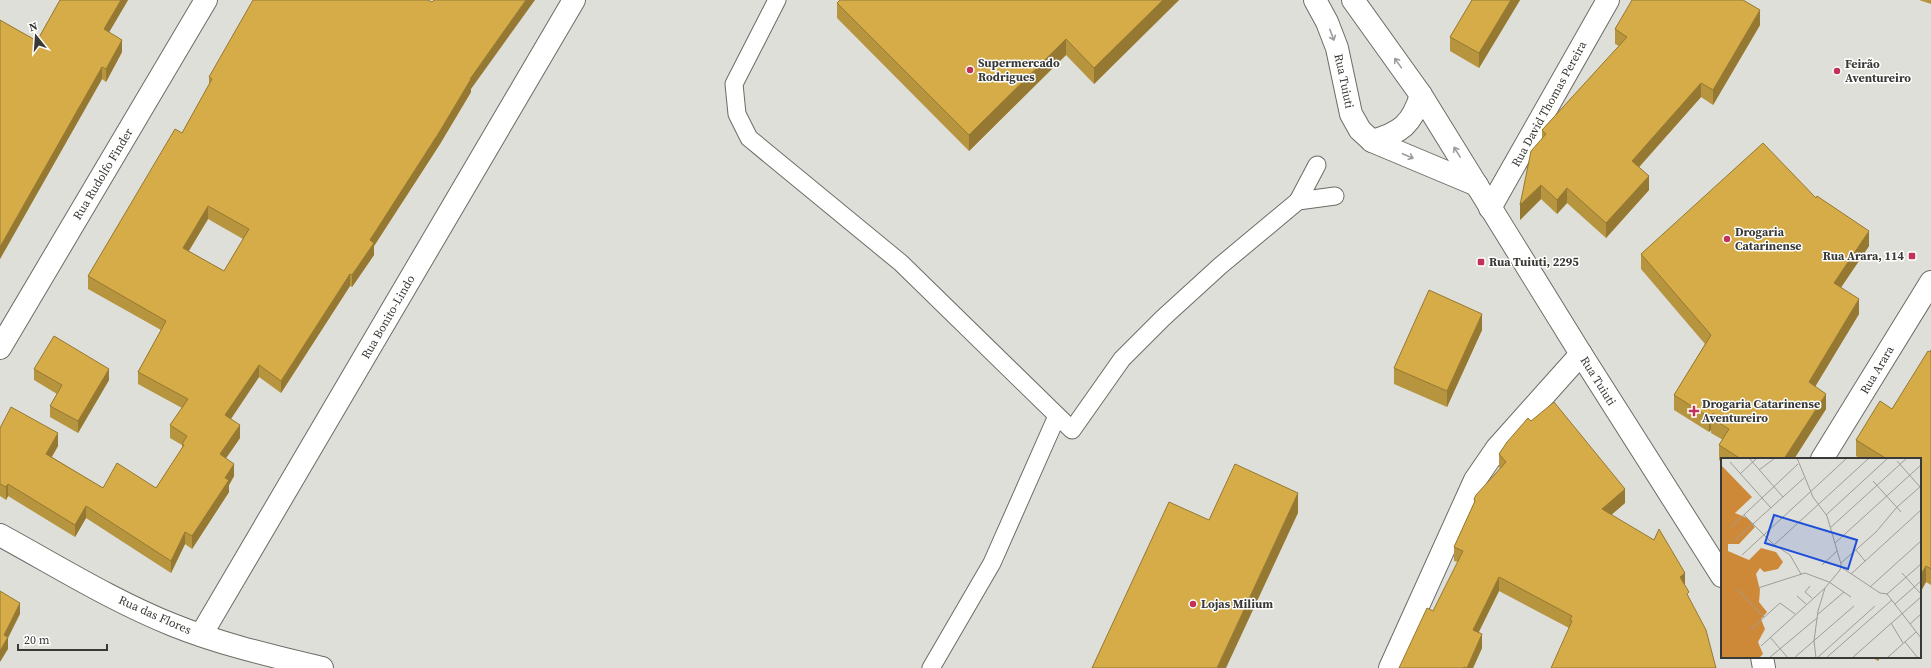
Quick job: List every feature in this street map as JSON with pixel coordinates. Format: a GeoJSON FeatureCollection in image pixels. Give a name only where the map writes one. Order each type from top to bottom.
{"type":"FeatureCollection","features":[{"type":"Feature","properties":{"kind":"street","name":"Rua Rudolfo Finder"},"geometry":{"type":"LineString","coordinates":[[0,348],[206,0]]}},
{"type":"Feature","properties":{"kind":"street","name":"Rua Bonito-Lindo"},"geometry":{"type":"LineString","coordinates":[[201,635],[574,0]]}},
{"type":"Feature","properties":{"kind":"street","name":"Rua Tuiuti"},"geometry":{"type":"LineString","coordinates":[[1315,0],[1327,22],[1337,48],[1351,114],[1360,130],[1372,141],[1477,185]]}},
{"type":"Feature","properties":{"kind":"street","name":"Rua Tuiuti"},"geometry":{"type":"LineString","coordinates":[[1353,0],[1421,95],[1581,354],[1721,574]]}},
{"type":"Feature","properties":{"kind":"street","name":"Rua David Thomas Pereira"},"geometry":{"type":"LineString","coordinates":[[1490,208],[1608,0]]}},
{"type":"Feature","properties":{"kind":"street"},"geometry":{"type":"LineString","coordinates":[[1372,141],[1387,137],[1403,127],[1416,112],[1421,95]]}},
{"type":"Feature","properties":{"kind":"street","name":"Rua Arara"},"geometry":{"type":"LineString","coordinates":[[1823,458],[1931,282]]}},
{"type":"Feature","properties":{"kind":"street"},"geometry":{"type":"LineString","coordinates":[[1390,668],[1475,480],[1496,448],[1581,354]]}},
{"type":"Feature","properties":{"kind":"street","name":"Rua das Flores"},"geometry":{"type":"LineString","coordinates":[[0,535],[139,611],[201,635],[279,658],[322,668]]}},
{"type":"Feature","properties":{"kind":"street"},"geometry":{"type":"LineString","coordinates":[[1762,658],[1764,668]]}},
{"type":"Feature","properties":{"kind":"lane"},"geometry":{"type":"LineString","coordinates":[[777,0],[734,84],[737,114],[749,138],[901,263],[1072,430],[1122,359],[1163,318],[1220,266],[1298,200],[1317,165]]}},
{"type":"Feature","properties":{"kind":"lane"},"geometry":{"type":"LineString","coordinates":[[1298,200],[1335,196]]}},
{"type":"Feature","properties":{"kind":"lane"},"geometry":{"type":"LineString","coordinates":[[932,668],[992,563],[1057,416]]}},
{"type":"Feature","properties":{"kind":"building"},"geometry":{"type":"Polygon","coordinates":[[[60,0],[121,0],[104,29],[122,40],[106,69],[102,67],[0,247],[0,20],[37,41],[60,0]]]}},
{"type":"Feature","properties":{"kind":"building"},"geometry":{"type":"Polygon","coordinates":[[[253,0],[428,0],[432,2],[434,0],[526,0],[470,79],[440,131],[370,240],[374,243],[352,275],[350,274],[281,381],[259,365],[225,415],[240,425],[220,454],[234,464],[225,478],[229,480],[192,536],[185,532],[171,561],[86,506],[75,525],[8,484],[6,487],[0,484],[0,428],[11,407],[58,433],[46,454],[103,488],[117,463],[156,488],[184,445],[182,444],[187,436],[170,425],[188,399],[138,372],[166,321],[88,276],[175,129],[182,133],[212,79],[209,77],[253,0]],[[208,206],[183,248],[224,271],[249,229],[208,206]]]}},
{"type":"Feature","properties":{"kind":"building","name":"Supermercado Rodrigues"},"geometry":{"type":"Polygon","coordinates":[[[840,0],[1163,0],[1094,68],[1066,39],[969,135],[837,3],[840,0]]]}},
{"type":"Feature","properties":{"kind":"building"},"geometry":{"type":"Polygon","coordinates":[[[1472,0],[1511,0],[1479,53],[1450,37],[1472,0]]]}},
{"type":"Feature","properties":{"kind":"building"},"geometry":{"type":"Polygon","coordinates":[[[1632,0],[1743,0],[1760,10],[1713,90],[1701,83],[1632,161],[1649,176],[1606,223],[1567,188],[1557,200],[1541,185],[1520,205],[1531,151],[1546,134],[1542,130],[1627,37],[1615,29],[1632,0]]]}},
{"type":"Feature","properties":{"kind":"building"},"geometry":{"type":"Polygon","coordinates":[[[1763,143],[1816,198],[1817,196],[1869,231],[1834,283],[1859,299],[1809,382],[1826,394],[1785,458],[1739,458],[1719,445],[1729,429],[1711,418],[1714,413],[1709,417],[1674,395],[1711,335],[1641,254],[1763,143]]]}},
{"type":"Feature","properties":{"kind":"building"},"geometry":{"type":"Polygon","coordinates":[[[1429,290],[1482,314],[1447,391],[1394,368],[1429,290]]]}},
{"type":"Feature","properties":{"kind":"building"},"geometry":{"type":"Polygon","coordinates":[[[54,336],[109,369],[78,421],[50,406],[62,385],[34,369],[54,336]]]}},
{"type":"Feature","properties":{"kind":"building"},"geometry":{"type":"Polygon","coordinates":[[[1931,350],[1931,569],[1926,566],[1921,574],[1921,458],[1885,458],[1856,440],[1880,401],[1892,409],[1928,351],[1930,352],[1931,350]]]}},
{"type":"Feature","properties":{"kind":"building"},"geometry":{"type":"Polygon","coordinates":[[[1554,402],[1625,489],[1602,509],[1654,540],[1659,529],[1685,573],[1680,577],[1689,592],[1687,594],[1706,630],[1716,668],[1551,668],[1572,621],[1570,620],[1572,616],[1499,577],[1473,630],[1482,634],[1467,668],[1399,668],[1427,608],[1433,611],[1463,551],[1454,547],[1475,501],[1474,499],[1476,495],[1506,462],[1499,454],[1507,442],[1528,418],[1531,421],[1554,402]]]}},
{"type":"Feature","properties":{"kind":"building","name":"Lojas Milium"},"geometry":{"type":"Polygon","coordinates":[[[1235,464],[1298,493],[1217,668],[1092,668],[1169,502],[1209,520],[1235,464]]]}},
{"type":"Feature","properties":{"kind":"building"},"geometry":{"type":"Polygon","coordinates":[[[0,591],[20,603],[4,635],[8,637],[0,651],[0,591]]]}},
{"type":"Feature","properties":{"kind":"place","name":"Supermercado Rodrigues"},"geometry":{"type":"Point","coordinates":[970,70]}},
{"type":"Feature","properties":{"kind":"place","name":"Feirão Aventureiro"},"geometry":{"type":"Point","coordinates":[1837,71]}},
{"type":"Feature","properties":{"kind":"place","name":"Drogaria Catarinense"},"geometry":{"type":"Point","coordinates":[1727,239]}},
{"type":"Feature","properties":{"kind":"place","name":"Rua Arara, 114"},"geometry":{"type":"Point","coordinates":[1912,256]}},
{"type":"Feature","properties":{"kind":"place","name":"Rua Tuiuti, 2295"},"geometry":{"type":"Point","coordinates":[1481,262]}},
{"type":"Feature","properties":{"kind":"place","name":"Drogaria Catarinense Aventureiro"},"geometry":{"type":"Point","coordinates":[1694,411]}},
{"type":"Feature","properties":{"kind":"place","name":"Lojas Milium"},"geometry":{"type":"Point","coordinates":[1193,604]}}]}
